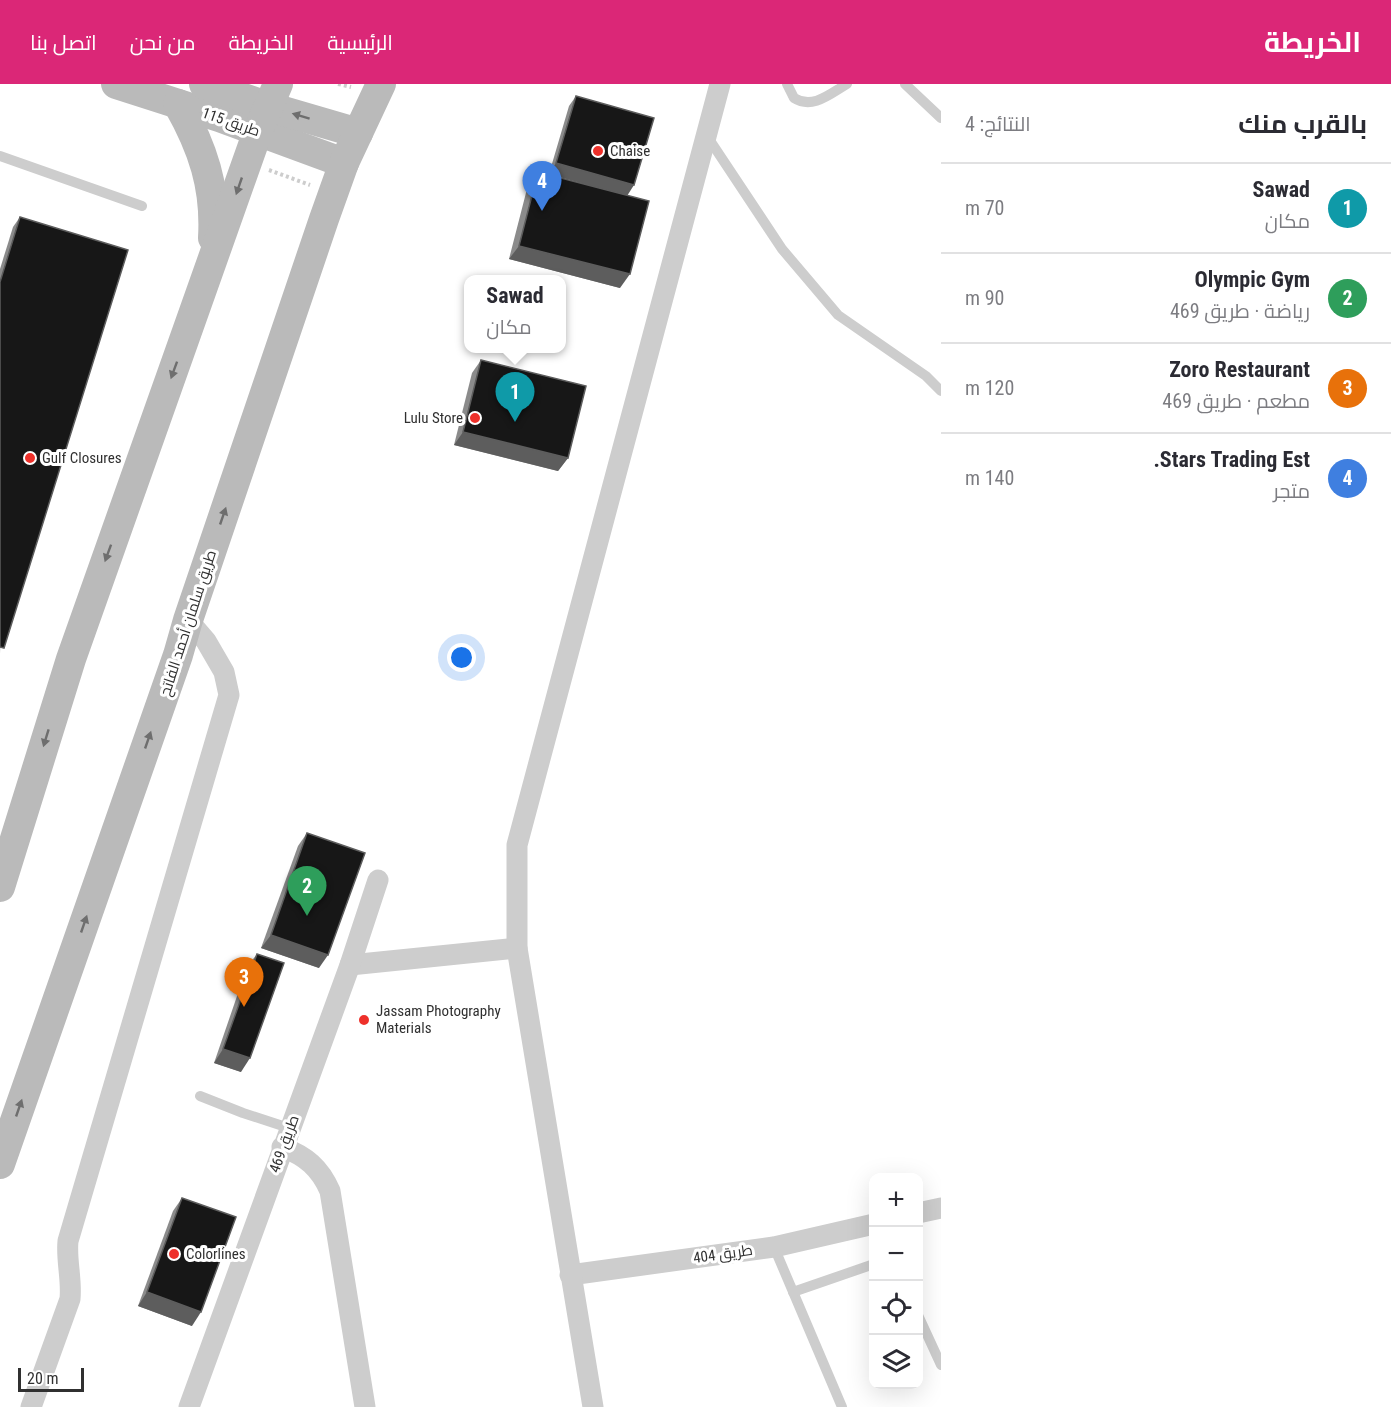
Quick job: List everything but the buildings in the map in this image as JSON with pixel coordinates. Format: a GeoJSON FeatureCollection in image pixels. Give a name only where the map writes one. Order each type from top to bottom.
{"type":"FeatureCollection","features":[{"type":"Feature","properties":{"kind":"street","name":"طريق 115"},"geometry":{"type":"LineString","coordinates":[[116,84],[178,104],[268,107],[344,163]]}},
{"type":"Feature","properties":{"kind":"street","name":"طريق 115"},"geometry":{"type":"LineString","coordinates":[[204,84],[268,107],[358,133]]}},
{"type":"Feature","properties":{"kind":"street","name":"طريق سلمان أحمد الفاتح"},"geometry":{"type":"LineString","coordinates":[[0,1164],[178,655],[344,163],[381,84]]}},
{"type":"Feature","properties":{"kind":"street"},"geometry":{"type":"LineString","coordinates":[[594,1407],[570,1275],[517,948],[517,845],[720,84]]}},
{"type":"Feature","properties":{"kind":"street"},"geometry":{"type":"LineString","coordinates":[[178,104],[194,132],[205,162],[214,212],[212,262]]}},
{"type":"Feature","properties":{"kind":"street"},"geometry":{"type":"LineString","coordinates":[[0,887],[71,659],[268,107]]}},
{"type":"Feature","properties":{"kind":"street"},"geometry":{"type":"LineString","coordinates":[[31,1407],[70,1299],[72,1282],[67,1253],[68,1240],[229,695],[224,672],[206,641],[188,620]]}},
{"type":"Feature","properties":{"kind":"street","name":"طريق 469"},"geometry":{"type":"LineString","coordinates":[[189,1407],[350,965],[378,880]]}},
{"type":"Feature","properties":{"kind":"street"},"geometry":{"type":"LineString","coordinates":[[350,965],[517,948]]}},
{"type":"Feature","properties":{"kind":"street"},"geometry":{"type":"LineString","coordinates":[[286,1137],[317,1168],[330,1191],[365,1407]]}},
{"type":"Feature","properties":{"kind":"street"},"geometry":{"type":"LineString","coordinates":[[923,1212],[941,1208]]}},
{"type":"Feature","properties":{"kind":"street","name":"طريق 404"},"geometry":{"type":"LineString","coordinates":[[570,1275],[774,1247],[869,1225]]}},
{"type":"Feature","properties":{"kind":"lane"},"geometry":{"type":"LineString","coordinates":[[787,84],[794,98],[806,104],[848,84]]}},
{"type":"Feature","properties":{"kind":"lane"},"geometry":{"type":"LineString","coordinates":[[905,84],[941,118]]}},
{"type":"Feature","properties":{"kind":"lane"},"geometry":{"type":"LineString","coordinates":[[707,135],[782,249],[838,315],[926,376],[941,391]]}},
{"type":"Feature","properties":{"kind":"lane"},"geometry":{"type":"LineString","coordinates":[[0,156],[142,206]]}},
{"type":"Feature","properties":{"kind":"lane"},"geometry":{"type":"LineString","coordinates":[[200,1096],[243,1113],[286,1137]]}},
{"type":"Feature","properties":{"kind":"lane"},"geometry":{"type":"LineString","coordinates":[[774,1247],[842,1407]]}},
{"type":"Feature","properties":{"kind":"lane"},"geometry":{"type":"LineString","coordinates":[[793,1292],[869,1265]]}},
{"type":"Feature","properties":{"kind":"lane"},"geometry":{"type":"LineString","coordinates":[[923,1326],[941,1365]]}},
{"type":"Feature","properties":{"kind":"place","name":"Chaise"},"geometry":{"type":"Point","coordinates":[598,151]}},
{"type":"Feature","properties":{"kind":"place","name":"Stars Trading Est."},"geometry":{"type":"Point","coordinates":[542,211]}},
{"type":"Feature","properties":{"kind":"place","name":"Lulu Store"},"geometry":{"type":"Point","coordinates":[475,418]}},
{"type":"Feature","properties":{"kind":"place","name":"Sawad"},"geometry":{"type":"Point","coordinates":[515,422]}},
{"type":"Feature","properties":{"kind":"place","name":"Gulf Closures"},"geometry":{"type":"Point","coordinates":[30,458]}},
{"type":"Feature","properties":{"kind":"place","name":"Olympic Gym"},"geometry":{"type":"Point","coordinates":[307,916]}},
{"type":"Feature","properties":{"kind":"place","name":"Zoro Restaurant"},"geometry":{"type":"Point","coordinates":[244,1007]}},
{"type":"Feature","properties":{"kind":"place","name":"Jassam Photography Materials"},"geometry":{"type":"Point","coordinates":[364,1020]}},
{"type":"Feature","properties":{"kind":"place","name":"Colorlines"},"geometry":{"type":"Point","coordinates":[174,1254]}}]}
